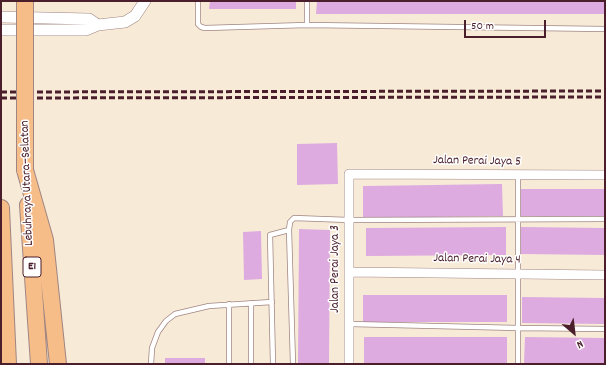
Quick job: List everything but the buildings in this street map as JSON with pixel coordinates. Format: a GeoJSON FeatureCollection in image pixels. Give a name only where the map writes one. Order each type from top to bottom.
{"type":"FeatureCollection","features":[{"type":"Feature","properties":{"kind":"highway","name":"Lebuhraya Utara–Selatan"},"geometry":{"type":"LineString","coordinates":[[25,1],[25,170],[38,364]]}},
{"type":"Feature","properties":{"kind":"highway"},"geometry":{"type":"LineString","coordinates":[[25,170],[44,240],[58,364]]}},
{"type":"Feature","properties":{"kind":"highway","name":"Lebuhraya Utara–Selatan"},"geometry":{"type":"LineString","coordinates":[[1,208],[8,364]]}},
{"type":"Feature","properties":{"kind":"street"},"geometry":{"type":"LineString","coordinates":[[1,30],[86,30],[98,25],[125,22],[135,16],[145,1]]}},
{"type":"Feature","properties":{"kind":"street"},"geometry":{"type":"LineString","coordinates":[[1,17],[89,19],[98,25]]}},
{"type":"Feature","properties":{"kind":"street","name":"Jalan Perai Jaya 5"},"geometry":{"type":"LineString","coordinates":[[349,174],[518,176],[605,175]]}},
{"type":"Feature","properties":{"kind":"street","name":"Jalan Perai Jaya 3"},"geometry":{"type":"LineString","coordinates":[[349,174],[349,364]]}},
{"type":"Feature","properties":{"kind":"street","name":"Jalan Perai Jaya 4"},"geometry":{"type":"LineString","coordinates":[[349,272],[605,275]]}},
{"type":"Feature","properties":{"kind":"lane"},"geometry":{"type":"LineString","coordinates":[[198,1],[198,24],[201,28],[307,25],[605,29]]}},
{"type":"Feature","properties":{"kind":"lane"},"geometry":{"type":"LineString","coordinates":[[307,25],[308,1]]}},
{"type":"Feature","properties":{"kind":"lane"},"geometry":{"type":"LineString","coordinates":[[518,176],[518,364]]}},
{"type":"Feature","properties":{"kind":"lane"},"geometry":{"type":"LineString","coordinates":[[294,364],[289,230],[290,222],[294,218],[349,220],[605,219]]}},
{"type":"Feature","properties":{"kind":"lane"},"geometry":{"type":"LineString","coordinates":[[273,364],[270,235],[289,230]]}},
{"type":"Feature","properties":{"kind":"lane"},"geometry":{"type":"LineString","coordinates":[[151,364],[152,348],[158,332],[166,321],[175,314],[209,306],[272,302]]}},
{"type":"Feature","properties":{"kind":"lane"},"geometry":{"type":"LineString","coordinates":[[251,303],[252,364]]}},
{"type":"Feature","properties":{"kind":"lane"},"geometry":{"type":"LineString","coordinates":[[229,304],[229,364]]}},
{"type":"Feature","properties":{"kind":"lane"},"geometry":{"type":"LineString","coordinates":[[350,324],[605,329]]}},
{"type":"Feature","properties":{"kind":"railway"},"geometry":{"type":"LineString","coordinates":[[1,92],[605,91]]}},
{"type":"Feature","properties":{"kind":"railway"},"geometry":{"type":"LineString","coordinates":[[1,98],[605,97]]}}]}
